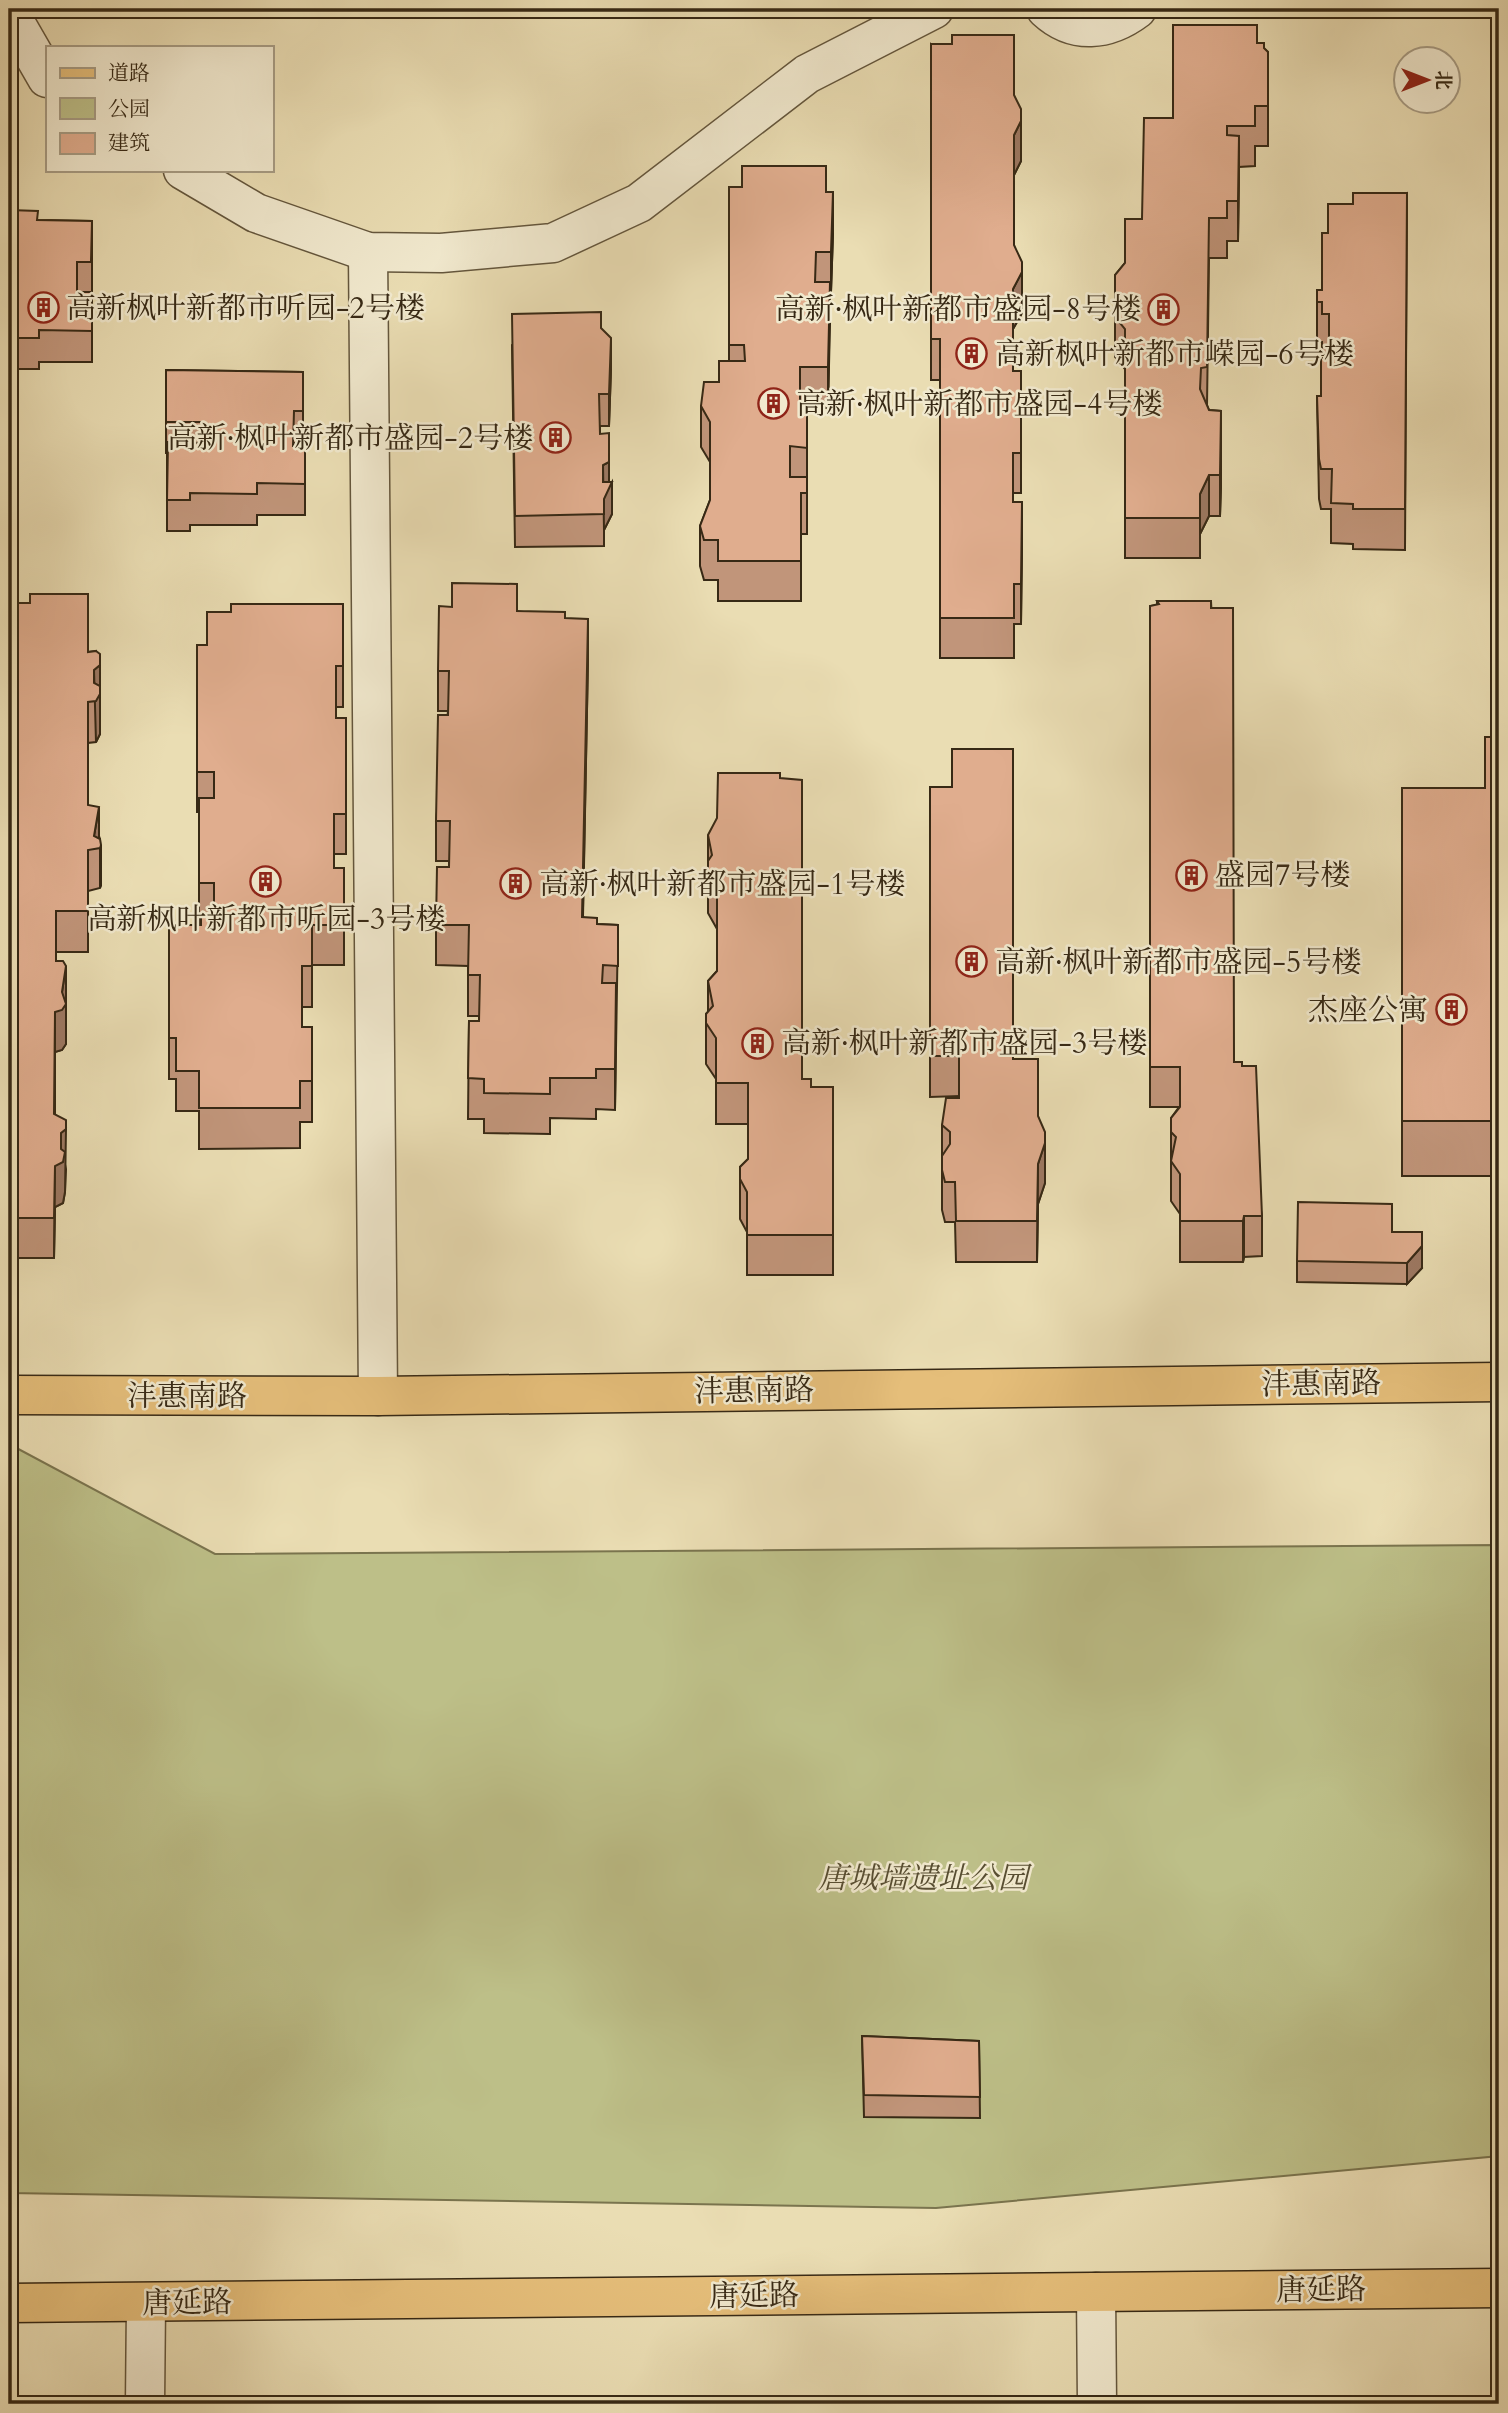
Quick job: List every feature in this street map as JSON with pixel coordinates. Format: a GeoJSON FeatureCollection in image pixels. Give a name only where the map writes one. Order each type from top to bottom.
{"type":"FeatureCollection","features":[{"type":"Feature","properties":{"kind":"main road","name":"沣惠南路"},"geometry":{"type":"LineString","coordinates":[[9,1395],[378,1396],[1499,1382]]}},
{"type":"Feature","properties":{"kind":"main road","name":"唐延路"},"geometry":{"type":"LineString","coordinates":[[9,2303],[146,2304],[1499,2288]]}},
{"type":"Feature","properties":{"kind":"street"},"geometry":{"type":"LineString","coordinates":[[186,172],[256,213],[368,252],[441,253],[552,243],[639,203],[807,74],[934,9]]}},
{"type":"Feature","properties":{"kind":"street"},"geometry":{"type":"LineString","coordinates":[[1046,9],[1064,22],[1083,28],[1112,24],[1137,9]]}},
{"type":"Feature","properties":{"kind":"street"},"geometry":{"type":"LineString","coordinates":[[9,12],[46,76]]}},
{"type":"Feature","properties":{"kind":"street"},"geometry":{"type":"LineString","coordinates":[[368,252],[378,1396]]}},
{"type":"Feature","properties":{"kind":"street"},"geometry":{"type":"LineString","coordinates":[[1096,2292],[1097,2404]]}},
{"type":"Feature","properties":{"kind":"street"},"geometry":{"type":"LineString","coordinates":[[145,2404],[146,2304]]}},
{"type":"Feature","properties":{"kind":"green space","name":"唐城墙遗址公园"},"geometry":{"type":"Polygon","coordinates":[[[9,1444],[215,1554],[1499,1545],[1499,2156],[936,2208],[9,2193],[9,1444]]]}},
{"type":"Feature","properties":{"kind":"building","name":"高新·枫叶新都市盛园-8号楼"},"geometry":{"type":"Polygon","coordinates":[[[1173,25],[1257,25],[1257,43],[1264,43],[1268,52],[1268,106],[1255,106],[1255,126],[1227,126],[1227,135],[1239,136],[1238,201],[1227,201],[1227,218],[1209,218],[1207,367],[1201,368],[1200,389],[1209,410],[1221,411],[1220,475],[1209,475],[1200,494],[1200,518],[1125,518],[1125,329],[1115,317],[1115,275],[1125,263],[1125,219],[1142,219],[1144,118],[1173,118],[1173,25]]]}},
{"type":"Feature","properties":{"kind":"building","name":"高新枫叶新都市嵘园-6号楼"},"geometry":{"type":"Polygon","coordinates":[[[952,35],[1014,35],[1014,95],[1021,109],[1021,121],[1014,135],[1014,245],[1022,262],[1022,272],[1013,289],[1013,371],[1021,371],[1021,453],[1013,453],[1013,502],[1022,502],[1021,584],[1014,584],[1014,618],[940,618],[940,339],[931,339],[931,44],[952,44],[952,35]]]}},
{"type":"Feature","properties":{"kind":"building","name":"高新·枫叶新都市盛园-4号楼"},"geometry":{"type":"Polygon","coordinates":[[[742,166],[826,166],[826,192],[833,192],[831,252],[816,252],[815,282],[830,282],[828,367],[800,367],[800,415],[807,415],[807,448],[790,446],[790,477],[807,477],[807,493],[801,493],[801,561],[718,561],[718,540],[704,540],[700,526],[710,500],[710,422],[701,406],[704,382],[719,382],[719,361],[745,361],[744,345],[729,345],[729,187],[742,187],[742,166]]]}},
{"type":"Feature","properties":{"kind":"building"},"geometry":{"type":"Polygon","coordinates":[[[1353,193],[1407,193],[1405,509],[1353,509],[1353,504],[1331,503],[1332,469],[1321,469],[1319,459],[1317,396],[1321,396],[1321,358],[1329,358],[1329,314],[1322,314],[1322,302],[1317,302],[1317,290],[1322,290],[1322,233],[1328,233],[1328,204],[1353,204],[1353,193]]]}},
{"type":"Feature","properties":{"kind":"building","name":"高新枫叶新都市听园-2号楼"},"geometry":{"type":"Polygon","coordinates":[[[9,210],[38,211],[37,220],[92,221],[91,262],[77,262],[77,292],[92,292],[92,331],[39,330],[39,338],[9,338],[9,210]]]}},
{"type":"Feature","properties":{"kind":"building","name":"高新·枫叶新都市盛园-2号楼"},"geometry":{"type":"Polygon","coordinates":[[[601,312],[601,328],[611,338],[609,394],[599,394],[600,434],[609,433],[609,462],[603,465],[603,482],[612,482],[604,499],[604,514],[515,516],[512,314],[601,312]]]}},
{"type":"Feature","properties":{"kind":"building"},"geometry":{"type":"Polygon","coordinates":[[[166,370],[303,372],[303,411],[294,411],[293,446],[305,446],[305,484],[257,483],[257,494],[190,493],[190,500],[167,500],[168,442],[203,443],[203,422],[166,422],[166,370]]]}},
{"type":"Feature","properties":{"kind":"building","name":"高新·枫叶新都市盛园-1号楼"},"geometry":{"type":"Polygon","coordinates":[[[452,583],[517,584],[517,611],[565,612],[565,618],[588,619],[582,917],[597,918],[597,924],[618,925],[618,966],[603,965],[602,983],[616,983],[615,1069],[596,1069],[596,1078],[550,1078],[550,1094],[484,1093],[484,1079],[468,1078],[469,1021],[479,1021],[480,975],[468,975],[469,925],[436,925],[437,867],[449,867],[450,821],[436,821],[438,715],[448,715],[449,671],[438,671],[439,606],[452,607],[452,583]]]}},
{"type":"Feature","properties":{"kind":"building"},"geometry":{"type":"Polygon","coordinates":[[[30,594],[88,594],[88,652],[96,651],[100,654],[100,665],[94,670],[94,683],[100,686],[100,694],[96,701],[88,702],[88,805],[99,807],[94,836],[100,839],[101,845],[100,848],[88,850],[88,911],[56,911],[56,961],[63,961],[66,966],[62,992],[66,1004],[62,1010],[55,1012],[54,1114],[66,1120],[66,1129],[61,1133],[61,1149],[65,1152],[63,1162],[55,1166],[54,1218],[9,1218],[9,603],[30,603],[30,594]]]}},
{"type":"Feature","properties":{"kind":"building","name":"盛园7号楼"},"geometry":{"type":"Polygon","coordinates":[[[1157,601],[1211,601],[1211,608],[1233,608],[1234,1062],[1242,1062],[1242,1066],[1256,1066],[1262,1216],[1244,1216],[1243,1221],[1180,1221],[1180,1174],[1171,1161],[1176,1137],[1171,1132],[1171,1118],[1180,1107],[1180,1067],[1150,1067],[1150,606],[1159,604],[1157,601]]]}},
{"type":"Feature","properties":{"kind":"building","name":"高新枫叶新都市听园-3号楼"},"geometry":{"type":"Polygon","coordinates":[[[231,604],[343,604],[343,666],[336,666],[336,718],[346,718],[346,814],[334,814],[334,868],[344,868],[344,925],[312,925],[312,966],[302,966],[302,1027],[312,1027],[312,1081],[300,1081],[300,1108],[199,1108],[199,1071],[176,1071],[176,1038],[169,1038],[169,925],[201,925],[201,916],[214,916],[214,883],[199,883],[199,798],[214,798],[214,772],[197,772],[197,645],[207,645],[207,612],[231,612],[231,604]]]}},
{"type":"Feature","properties":{"kind":"building","name":"杰座公寓"},"geometry":{"type":"Polygon","coordinates":[[[1485,737],[1499,737],[1499,1121],[1402,1121],[1402,788],[1485,788],[1485,737]]]}},
{"type":"Feature","properties":{"kind":"building","name":"高新·枫叶新都市盛园-5号楼"},"geometry":{"type":"Polygon","coordinates":[[[952,749],[1013,749],[1013,1059],[1038,1059],[1038,1116],[1045,1132],[1045,1143],[1038,1164],[1037,1221],[956,1221],[955,1182],[945,1182],[942,1170],[942,1156],[950,1144],[950,1132],[942,1125],[946,1098],[959,1098],[959,1056],[930,1056],[930,787],[952,787],[952,749]]]}},
{"type":"Feature","properties":{"kind":"building","name":"高新·枫叶新都市盛园-3号楼"},"geometry":{"type":"Polygon","coordinates":[[[718,773],[780,773],[780,778],[802,780],[802,1079],[811,1079],[811,1087],[833,1087],[833,1235],[747,1235],[747,1192],[740,1179],[740,1167],[748,1159],[748,1083],[716,1083],[716,1038],[706,1023],[706,1014],[713,1006],[708,981],[717,971],[717,889],[708,872],[708,861],[712,855],[708,835],[717,818],[718,773]]]}},
{"type":"Feature","properties":{"kind":"building"},"geometry":{"type":"Polygon","coordinates":[[[1298,1202],[1392,1204],[1392,1232],[1422,1232],[1422,1246],[1407,1263],[1297,1261],[1298,1202]]]}},
{"type":"Feature","properties":{"kind":"building"},"geometry":{"type":"Polygon","coordinates":[[[862,2036],[979,2041],[980,2097],[864,2095],[862,2036]]]}},
{"type":"Feature","properties":{"kind":"place","name":"高新枫叶新都市听园-2号楼"},"geometry":{"type":"Point","coordinates":[43,308]}},
{"type":"Feature","properties":{"kind":"place","name":"高新·枫叶新都市盛园-8号楼"},"geometry":{"type":"Point","coordinates":[1164,309]}},
{"type":"Feature","properties":{"kind":"place","name":"高新枫叶新都市嵘园-6号楼"},"geometry":{"type":"Point","coordinates":[972,354]}},
{"type":"Feature","properties":{"kind":"place","name":"高新·枫叶新都市盛园-4号楼"},"geometry":{"type":"Point","coordinates":[773,404]}},
{"type":"Feature","properties":{"kind":"place","name":"高新·枫叶新都市盛园-2号楼"},"geometry":{"type":"Point","coordinates":[556,438]}},
{"type":"Feature","properties":{"kind":"place","name":"盛园7号楼"},"geometry":{"type":"Point","coordinates":[1192,875]}},
{"type":"Feature","properties":{"kind":"place","name":"高新枫叶新都市听园-3号楼"},"geometry":{"type":"Point","coordinates":[266,881]}},
{"type":"Feature","properties":{"kind":"place","name":"高新·枫叶新都市盛园-1号楼"},"geometry":{"type":"Point","coordinates":[516,884]}},
{"type":"Feature","properties":{"kind":"place","name":"高新·枫叶新都市盛园-5号楼"},"geometry":{"type":"Point","coordinates":[972,962]}},
{"type":"Feature","properties":{"kind":"place","name":"杰座公寓"},"geometry":{"type":"Point","coordinates":[1451,1010]}},
{"type":"Feature","properties":{"kind":"place","name":"高新·枫叶新都市盛园-3号楼"},"geometry":{"type":"Point","coordinates":[758,1043]}}]}
